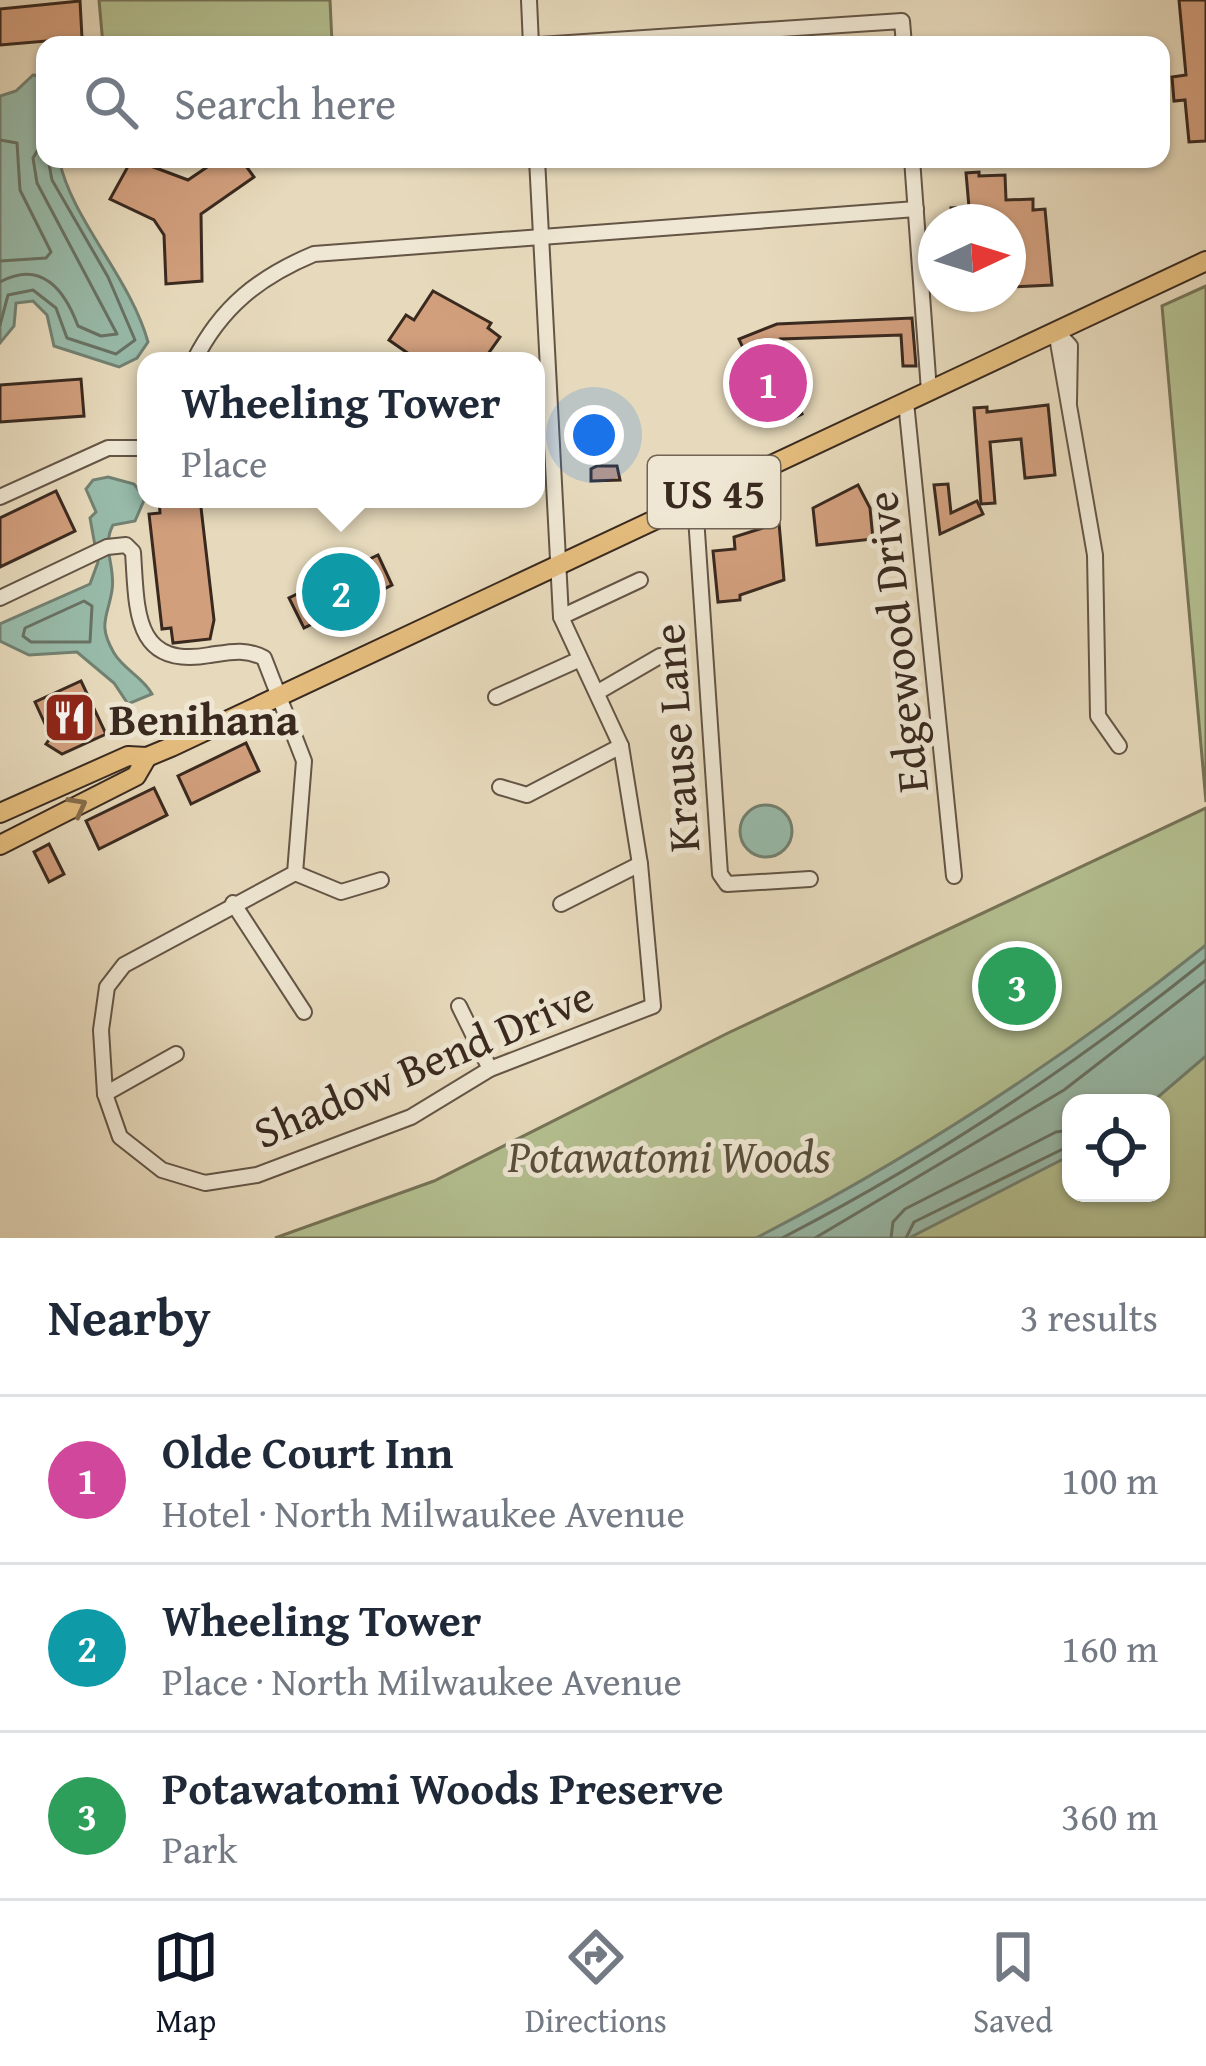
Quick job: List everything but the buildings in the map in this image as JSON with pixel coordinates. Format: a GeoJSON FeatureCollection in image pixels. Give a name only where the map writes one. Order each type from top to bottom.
{"type":"FeatureCollection","features":[{"type":"Feature","properties":{"kind":"main road","name":"US 45"},"geometry":{"type":"LineString","coordinates":[[0,813],[128,756],[147,757],[278,698],[1206,260]]}},
{"type":"Feature","properties":{"kind":"main road","name":"US 45"},"geometry":{"type":"LineString","coordinates":[[0,844],[136,776],[147,757]]}},
{"type":"Feature","properties":{"kind":"street"},"geometry":{"type":"LineString","coordinates":[[529,0],[534,36]]}},
{"type":"Feature","properties":{"kind":"street"},"geometry":{"type":"LineString","coordinates":[[673,36],[902,21],[903,36]]}},
{"type":"Feature","properties":{"kind":"street","name":"Shadow Bend Drive"},"geometry":{"type":"LineString","coordinates":[[296,873],[232,903],[124,965],[106,987],[101,1030],[105,1094],[120,1137],[162,1170],[205,1183],[257,1175],[411,1117],[490,1069],[652,1006],[640,864],[621,746],[561,616],[537,168]]}},
{"type":"Feature","properties":{"kind":"street"},"geometry":{"type":"LineString","coordinates":[[913,168],[929,392]]}},
{"type":"Feature","properties":{"kind":"street"},"geometry":{"type":"LineString","coordinates":[[199,352],[240,296],[272,272],[314,254],[916,208]]}},
{"type":"Feature","properties":{"kind":"street"},"geometry":{"type":"LineString","coordinates":[[1056,331],[1056,353],[1070,402],[1095,554],[1098,716],[1119,746]]}},
{"type":"Feature","properties":{"kind":"street","name":"Edgewood Drive"},"geometry":{"type":"LineString","coordinates":[[906,402],[954,876]]}},
{"type":"Feature","properties":{"kind":"street"},"geometry":{"type":"LineString","coordinates":[[0,497],[108,448],[137,448]]}},
{"type":"Feature","properties":{"kind":"street","name":"Krause Lane"},"geometry":{"type":"LineString","coordinates":[[695,502],[720,874],[728,884],[810,879]]}},
{"type":"Feature","properties":{"kind":"street"},"geometry":{"type":"LineString","coordinates":[[0,598],[107,547],[126,545],[133,552],[138,617],[161,654],[180,661],[241,650],[264,658],[304,761],[296,873],[341,892],[381,880]]}},
{"type":"Feature","properties":{"kind":"street"},"geometry":{"type":"LineString","coordinates":[[561,616],[640,580]]}},
{"type":"Feature","properties":{"kind":"street"},"geometry":{"type":"LineString","coordinates":[[598,692],[660,656]]}},
{"type":"Feature","properties":{"kind":"street"},"geometry":{"type":"LineString","coordinates":[[496,697],[578,660]]}},
{"type":"Feature","properties":{"kind":"street"},"geometry":{"type":"LineString","coordinates":[[500,787],[527,795],[621,746]]}},
{"type":"Feature","properties":{"kind":"street"},"geometry":{"type":"LineString","coordinates":[[560,904],[640,864]]}},
{"type":"Feature","properties":{"kind":"street"},"geometry":{"type":"LineString","coordinates":[[232,903],[304,1012]]}},
{"type":"Feature","properties":{"kind":"street"},"geometry":{"type":"LineString","coordinates":[[459,1006],[490,1069]]}},
{"type":"Feature","properties":{"kind":"street"},"geometry":{"type":"LineString","coordinates":[[105,1094],[176,1054]]}},
{"type":"Feature","properties":{"kind":"green space"},"geometry":{"type":"Polygon","coordinates":[[[99,0],[330,0],[332,36],[102,36],[99,0]]]}},
{"type":"Feature","properties":{"kind":"green space"},"geometry":{"type":"Polygon","coordinates":[[[1206,286],[1206,802],[1162,306],[1206,286]]]}},
{"type":"Feature","properties":{"kind":"green space","name":"Potawatomi Woods"},"geometry":{"type":"Polygon","coordinates":[[[1206,808],[1206,1238],[275,1238],[434,1181],[728,1033],[1206,808]]]}},
{"type":"Feature","properties":{"kind":"water"},"geometry":{"type":"Polygon","coordinates":[[[36,76],[36,168],[62,168],[75,204],[140,318],[148,342],[137,358],[119,367],[54,346],[47,315],[33,301],[16,303],[14,326],[0,343],[0,96],[36,76]]]}},
{"type":"Feature","properties":{"kind":"water"},"geometry":{"type":"Polygon","coordinates":[[[108,477],[134,484],[141,508],[135,521],[113,525],[108,541],[113,582],[106,635],[118,659],[152,694],[128,704],[114,683],[77,652],[29,655],[0,641],[0,624],[90,584],[98,562],[90,518],[96,512],[86,489],[93,480],[108,477]]]}},
{"type":"Feature","properties":{"kind":"water"},"geometry":{"type":"Polygon","coordinates":[[[766,805],[785,812],[792,831],[785,850],[766,857],[747,850],[740,831],[747,812],[766,805]]]}},
{"type":"Feature","properties":{"kind":"water"},"geometry":{"type":"Polygon","coordinates":[[[1206,945],[1206,1056],[1162,1094],[1062,1094],[1062,1160],[909,1238],[756,1238],[988,1103],[1099,1027],[1206,945]]]}},
{"type":"Feature","properties":{"kind":"place","name":"Olde Court Inn"},"geometry":{"type":"Point","coordinates":[768,383]}},
{"type":"Feature","properties":{"kind":"place","name":"Wheeling Tower"},"geometry":{"type":"Point","coordinates":[341,592]}},
{"type":"Feature","properties":{"kind":"place","name":"Benihana"},"geometry":{"type":"Point","coordinates":[70,718]}},
{"type":"Feature","properties":{"kind":"place","name":"Potawatomi Woods Preserve"},"geometry":{"type":"Point","coordinates":[1017,986]}}]}
